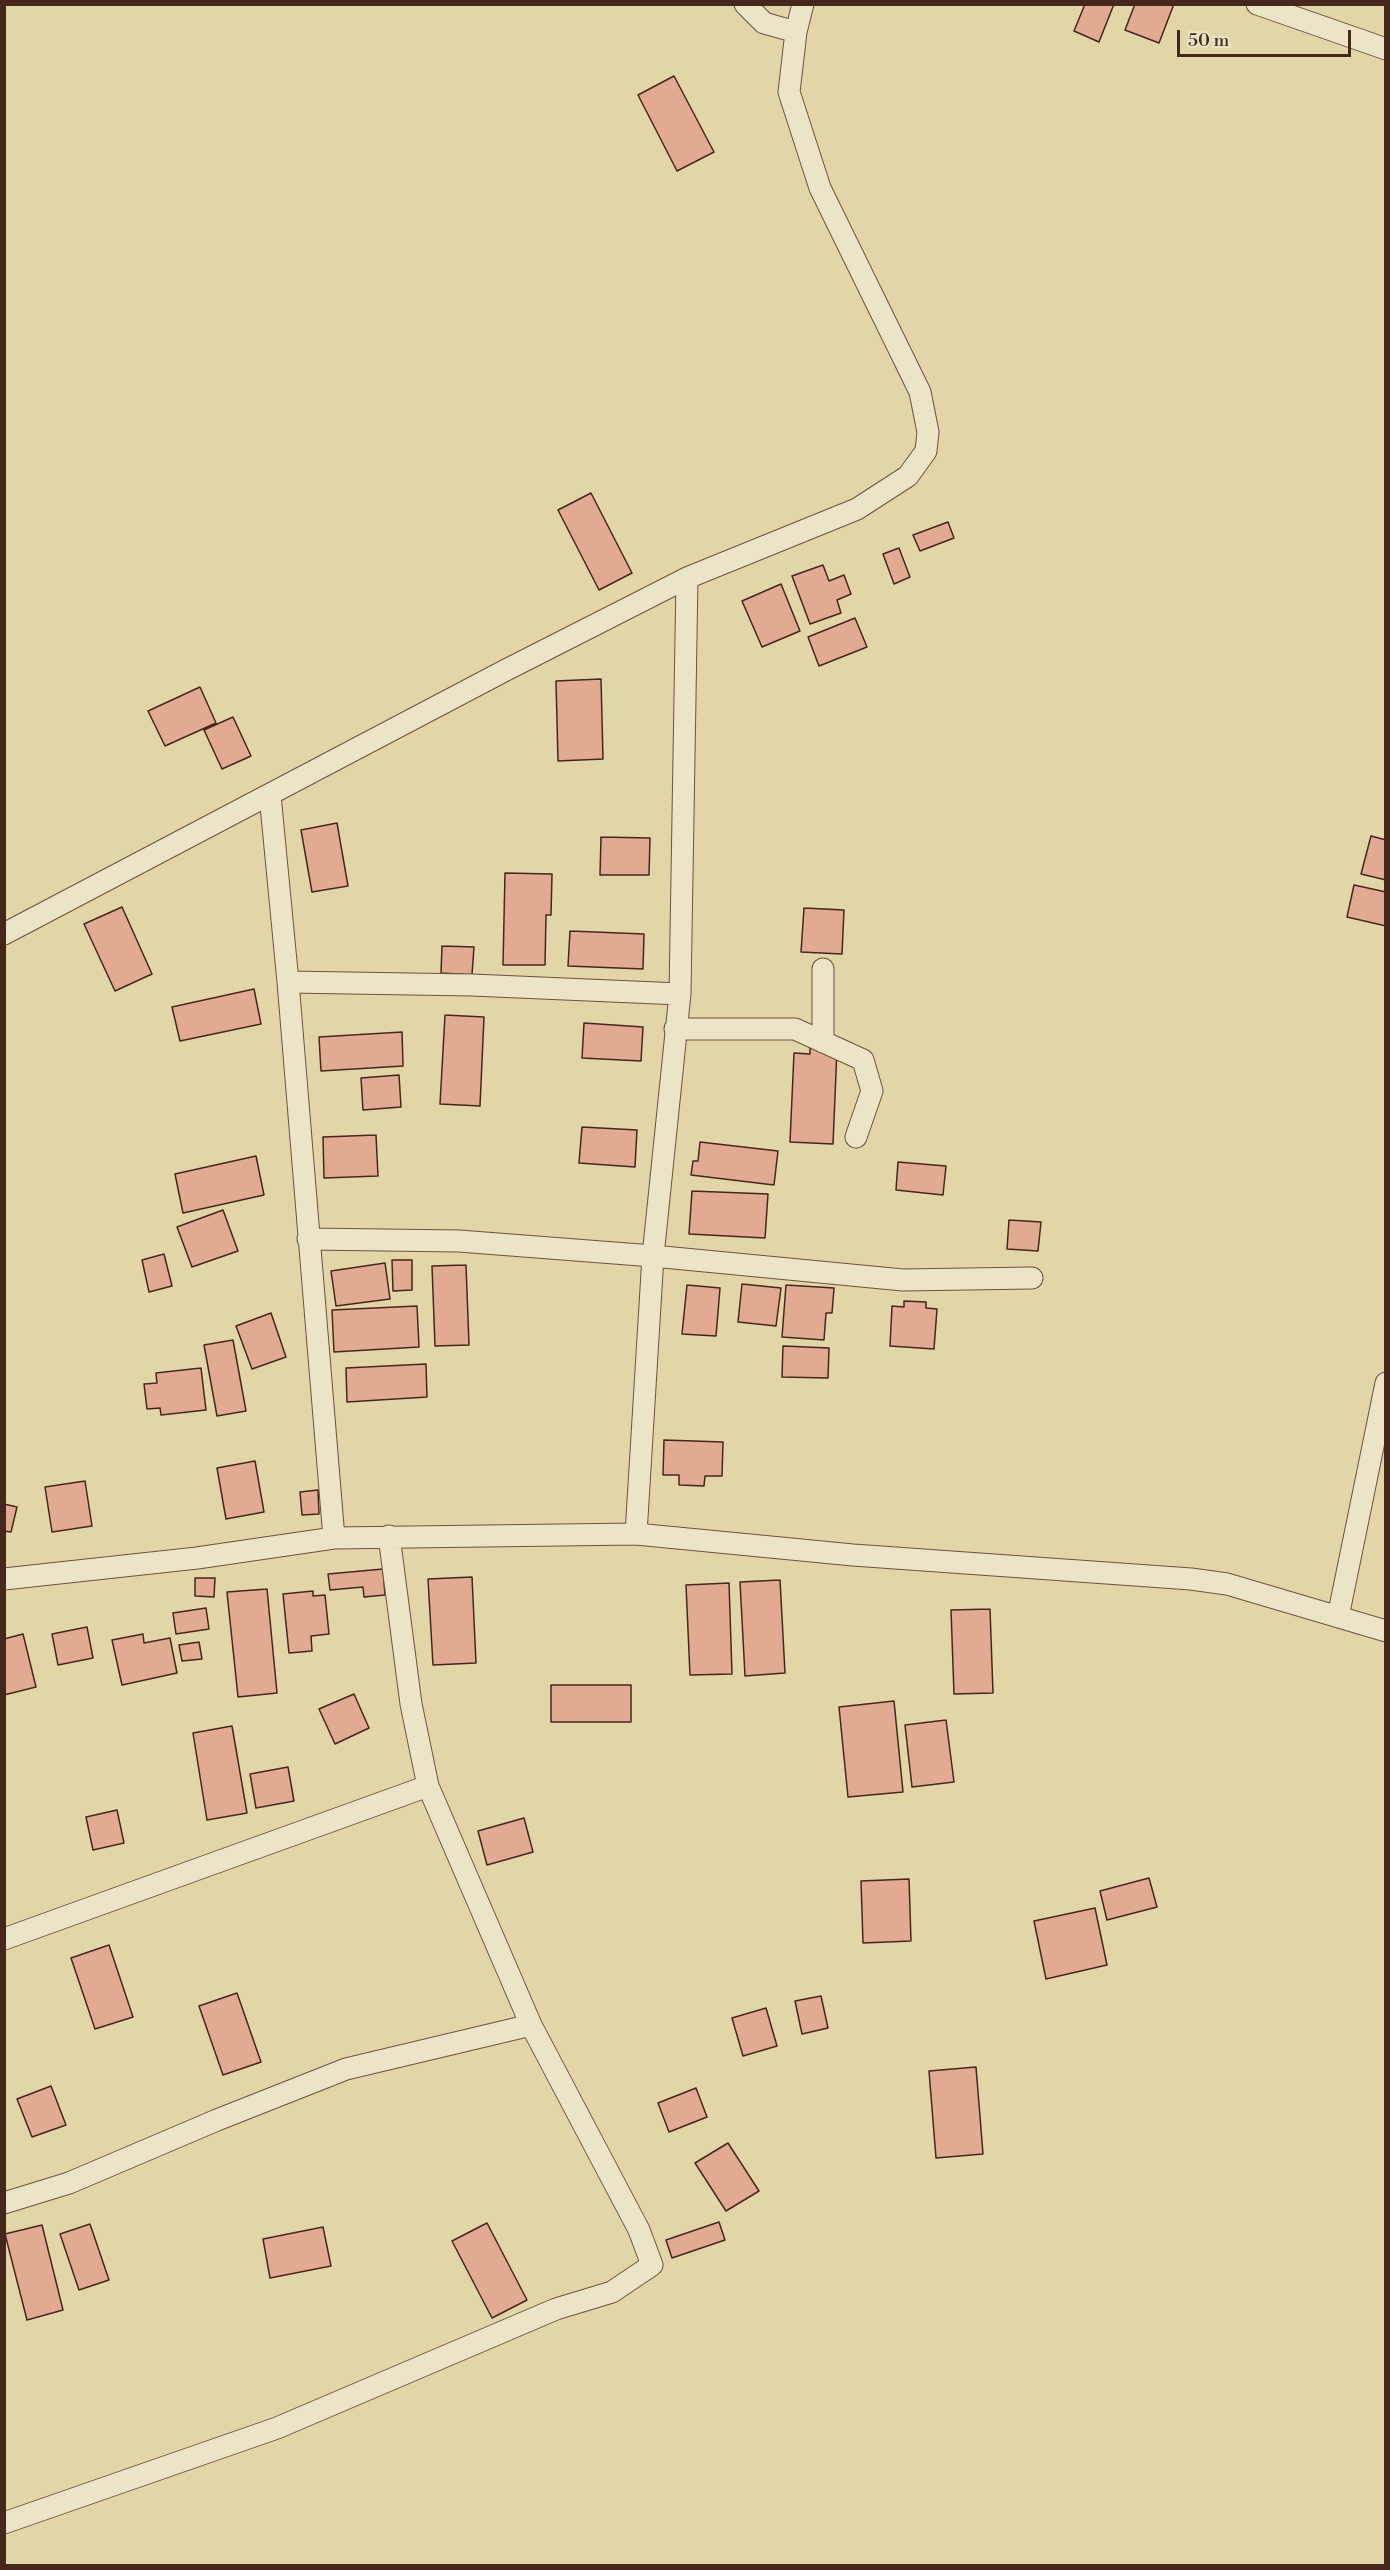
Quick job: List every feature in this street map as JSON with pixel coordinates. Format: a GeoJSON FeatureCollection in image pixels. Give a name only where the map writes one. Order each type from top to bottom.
{"type":"FeatureCollection","features":[{"type":"Feature","properties":{"kind":"street"},"geometry":{"type":"LineString","coordinates":[[745,4],[764,23],[796,32]]}},
{"type":"Feature","properties":{"kind":"street"},"geometry":{"type":"LineString","coordinates":[[4,934],[687,578],[856,508],[908,476],[926,451],[928,432],[920,392],[819,188],[789,92],[796,32],[803,4]]}},
{"type":"Feature","properties":{"kind":"street"},"geometry":{"type":"LineString","coordinates":[[1257,4],[1386,49]]}},
{"type":"Feature","properties":{"kind":"street"},"geometry":{"type":"LineString","coordinates":[[636,1534],[653,1256],[675,1029],[681,994],[687,578]]}},
{"type":"Feature","properties":{"kind":"street"},"geometry":{"type":"LineString","coordinates":[[270,795],[288,982],[334,1538]]}},
{"type":"Feature","properties":{"kind":"street"},"geometry":{"type":"LineString","coordinates":[[823,969],[823,1042]]}},
{"type":"Feature","properties":{"kind":"street"},"geometry":{"type":"LineString","coordinates":[[288,982],[472,985],[681,994]]}},
{"type":"Feature","properties":{"kind":"street"},"geometry":{"type":"LineString","coordinates":[[675,1029],[795,1029],[862,1060],[872,1091],[856,1137]]}},
{"type":"Feature","properties":{"kind":"street"},"geometry":{"type":"LineString","coordinates":[[308,1239],[459,1241],[653,1256],[903,1280],[1032,1278]]}},
{"type":"Feature","properties":{"kind":"street"},"geometry":{"type":"LineString","coordinates":[[1338,1617],[1386,1383]]}},
{"type":"Feature","properties":{"kind":"street"},"geometry":{"type":"LineString","coordinates":[[4,1579],[197,1558],[334,1538],[636,1534],[853,1555],[1191,1579],[1227,1584],[1386,1630]]}},
{"type":"Feature","properties":{"kind":"street"},"geometry":{"type":"LineString","coordinates":[[4,2523],[277,2428],[556,2309],[612,2292],[652,2265],[639,2230],[531,2025],[428,1786],[411,1704],[389,1536]]}},
{"type":"Feature","properties":{"kind":"street"},"geometry":{"type":"LineString","coordinates":[[4,1939],[428,1786]]}},
{"type":"Feature","properties":{"kind":"street"},"geometry":{"type":"LineString","coordinates":[[4,2203],[69,2183],[217,2120],[346,2070],[531,2025]]}},
{"type":"Feature","properties":{"kind":"building"},"geometry":{"type":"Polygon","coordinates":[[[1085,4],[1114,4],[1099,42],[1074,31],[1085,4]]]}},
{"type":"Feature","properties":{"kind":"building"},"geometry":{"type":"Polygon","coordinates":[[[1135,4],[1174,4],[1159,43],[1125,30],[1135,4]]]}},
{"type":"Feature","properties":{"kind":"building"},"geometry":{"type":"Polygon","coordinates":[[[674,76],[714,152],[677,171],[638,95],[674,76]]]}},
{"type":"Feature","properties":{"kind":"building"},"geometry":{"type":"Polygon","coordinates":[[[591,493],[632,573],[599,590],[558,510],[591,493]]]}},
{"type":"Feature","properties":{"kind":"building"},"geometry":{"type":"Polygon","coordinates":[[[948,522],[954,538],[920,551],[913,535],[948,522]]]}},
{"type":"Feature","properties":{"kind":"building"},"geometry":{"type":"Polygon","coordinates":[[[899,548],[910,577],[894,584],[883,554],[899,548]]]}},
{"type":"Feature","properties":{"kind":"building"},"geometry":{"type":"Polygon","coordinates":[[[823,565],[829,581],[844,575],[851,594],[837,600],[841,613],[810,624],[792,576],[823,565]]]}},
{"type":"Feature","properties":{"kind":"building"},"geometry":{"type":"Polygon","coordinates":[[[781,584],[800,631],[762,647],[742,601],[781,584]]]}},
{"type":"Feature","properties":{"kind":"building"},"geometry":{"type":"Polygon","coordinates":[[[855,618],[867,647],[819,666],[808,637],[855,618]]]}},
{"type":"Feature","properties":{"kind":"building"},"geometry":{"type":"Polygon","coordinates":[[[601,679],[603,759],[558,761],[556,681],[601,679]]]}},
{"type":"Feature","properties":{"kind":"building"},"geometry":{"type":"Polygon","coordinates":[[[200,687],[216,723],[165,746],[148,711],[200,687]]]}},
{"type":"Feature","properties":{"kind":"building"},"geometry":{"type":"Polygon","coordinates":[[[233,717],[251,756],[222,769],[204,730],[233,717]]]}},
{"type":"Feature","properties":{"kind":"building"},"geometry":{"type":"Polygon","coordinates":[[[337,823],[348,886],[312,892],[301,830],[337,823]]]}},
{"type":"Feature","properties":{"kind":"building"},"geometry":{"type":"Polygon","coordinates":[[[1371,836],[1386,840],[1386,880],[1361,874],[1371,836]]]}},
{"type":"Feature","properties":{"kind":"building"},"geometry":{"type":"Polygon","coordinates":[[[601,837],[650,838],[649,875],[600,875],[601,837]]]}},
{"type":"Feature","properties":{"kind":"building"},"geometry":{"type":"Polygon","coordinates":[[[505,873],[552,874],[551,915],[546,915],[545,965],[503,965],[505,873]]]}},
{"type":"Feature","properties":{"kind":"building"},"geometry":{"type":"Polygon","coordinates":[[[1354,885],[1386,892],[1386,926],[1347,917],[1354,885]]]}},
{"type":"Feature","properties":{"kind":"building"},"geometry":{"type":"Polygon","coordinates":[[[122,907],[152,974],[115,991],[84,924],[122,907]]]}},
{"type":"Feature","properties":{"kind":"building"},"geometry":{"type":"Polygon","coordinates":[[[804,908],[844,910],[842,954],[801,952],[804,908]]]}},
{"type":"Feature","properties":{"kind":"building"},"geometry":{"type":"Polygon","coordinates":[[[570,931],[644,934],[643,969],[568,966],[570,931]]]}},
{"type":"Feature","properties":{"kind":"building"},"geometry":{"type":"Polygon","coordinates":[[[442,946],[474,947],[472,975],[441,973],[442,946]]]}},
{"type":"Feature","properties":{"kind":"building"},"geometry":{"type":"Polygon","coordinates":[[[254,989],[261,1024],[180,1041],[172,1007],[254,989]]]}},
{"type":"Feature","properties":{"kind":"building"},"geometry":{"type":"Polygon","coordinates":[[[445,1015],[484,1017],[480,1106],[440,1104],[445,1015]]]}},
{"type":"Feature","properties":{"kind":"building"},"geometry":{"type":"Polygon","coordinates":[[[584,1023],[643,1027],[641,1061],[582,1058],[584,1023]]]}},
{"type":"Feature","properties":{"kind":"building"},"geometry":{"type":"Polygon","coordinates":[[[402,1032],[403,1066],[321,1071],[319,1037],[402,1032]]]}},
{"type":"Feature","properties":{"kind":"building"},"geometry":{"type":"Polygon","coordinates":[[[810,1048],[837,1049],[833,1144],[790,1142],[794,1053],[810,1054],[810,1048]]]}},
{"type":"Feature","properties":{"kind":"building"},"geometry":{"type":"Polygon","coordinates":[[[399,1075],[401,1107],[363,1110],[361,1078],[399,1075]]]}},
{"type":"Feature","properties":{"kind":"building"},"geometry":{"type":"Polygon","coordinates":[[[582,1127],[637,1130],[635,1167],[579,1163],[582,1127]]]}},
{"type":"Feature","properties":{"kind":"building"},"geometry":{"type":"Polygon","coordinates":[[[376,1135],[378,1176],[324,1178],[323,1137],[376,1135]]]}},
{"type":"Feature","properties":{"kind":"building"},"geometry":{"type":"Polygon","coordinates":[[[700,1142],[778,1151],[774,1185],[691,1175],[693,1161],[698,1161],[700,1142]]]}},
{"type":"Feature","properties":{"kind":"building"},"geometry":{"type":"Polygon","coordinates":[[[256,1156],[264,1195],[183,1213],[175,1174],[256,1156]]]}},
{"type":"Feature","properties":{"kind":"building"},"geometry":{"type":"Polygon","coordinates":[[[898,1162],[946,1166],[943,1195],[896,1190],[898,1162]]]}},
{"type":"Feature","properties":{"kind":"building"},"geometry":{"type":"Polygon","coordinates":[[[692,1191],[768,1194],[765,1238],[689,1234],[692,1191]]]}},
{"type":"Feature","properties":{"kind":"building"},"geometry":{"type":"Polygon","coordinates":[[[223,1210],[238,1251],[192,1267],[177,1227],[223,1210]]]}},
{"type":"Feature","properties":{"kind":"building"},"geometry":{"type":"Polygon","coordinates":[[[1009,1220],[1041,1222],[1038,1251],[1007,1249],[1009,1220]]]}},
{"type":"Feature","properties":{"kind":"building"},"geometry":{"type":"Polygon","coordinates":[[[164,1254],[172,1286],[149,1292],[142,1260],[164,1254]]]}},
{"type":"Feature","properties":{"kind":"building"},"geometry":{"type":"Polygon","coordinates":[[[392,1260],[412,1260],[412,1290],[393,1291],[392,1260]]]}},
{"type":"Feature","properties":{"kind":"building"},"geometry":{"type":"Polygon","coordinates":[[[385,1263],[390,1299],[336,1306],[331,1271],[385,1263]]]}},
{"type":"Feature","properties":{"kind":"building"},"geometry":{"type":"Polygon","coordinates":[[[466,1265],[469,1345],[435,1346],[432,1266],[466,1265]]]}},
{"type":"Feature","properties":{"kind":"building"},"geometry":{"type":"Polygon","coordinates":[[[742,1284],[781,1288],[776,1326],[738,1322],[742,1284]]]}},
{"type":"Feature","properties":{"kind":"building"},"geometry":{"type":"Polygon","coordinates":[[[687,1285],[720,1288],[716,1336],[682,1334],[687,1285]]]}},
{"type":"Feature","properties":{"kind":"building"},"geometry":{"type":"Polygon","coordinates":[[[786,1285],[834,1288],[832,1313],[826,1313],[824,1340],[782,1337],[786,1285]]]}},
{"type":"Feature","properties":{"kind":"building"},"geometry":{"type":"Polygon","coordinates":[[[904,1301],[926,1302],[926,1308],[937,1309],[934,1349],[890,1346],[892,1306],[904,1307],[904,1301]]]}},
{"type":"Feature","properties":{"kind":"building"},"geometry":{"type":"Polygon","coordinates":[[[417,1306],[419,1347],[334,1352],[332,1310],[417,1306]]]}},
{"type":"Feature","properties":{"kind":"building"},"geometry":{"type":"Polygon","coordinates":[[[271,1313],[286,1357],[252,1369],[236,1326],[271,1313]]]}},
{"type":"Feature","properties":{"kind":"building"},"geometry":{"type":"Polygon","coordinates":[[[233,1340],[246,1411],[217,1416],[204,1345],[233,1340]]]}},
{"type":"Feature","properties":{"kind":"building"},"geometry":{"type":"Polygon","coordinates":[[[783,1346],[829,1348],[828,1378],[782,1377],[783,1346]]]}},
{"type":"Feature","properties":{"kind":"building"},"geometry":{"type":"Polygon","coordinates":[[[426,1364],[427,1397],[347,1402],[346,1368],[426,1364]]]}},
{"type":"Feature","properties":{"kind":"building"},"geometry":{"type":"Polygon","coordinates":[[[201,1368],[206,1410],[161,1415],[160,1408],[147,1409],[144,1384],[157,1383],[156,1373],[201,1368]]]}},
{"type":"Feature","properties":{"kind":"building"},"geometry":{"type":"Polygon","coordinates":[[[664,1440],[723,1442],[722,1476],[705,1476],[704,1486],[679,1485],[679,1475],[663,1475],[664,1440]]]}},
{"type":"Feature","properties":{"kind":"building"},"geometry":{"type":"Polygon","coordinates":[[[255,1461],[264,1512],[226,1519],[217,1468],[255,1461]]]}},
{"type":"Feature","properties":{"kind":"building"},"geometry":{"type":"Polygon","coordinates":[[[85,1481],[92,1526],[52,1532],[45,1487],[85,1481]]]}},
{"type":"Feature","properties":{"kind":"building"},"geometry":{"type":"Polygon","coordinates":[[[318,1490],[319,1514],[302,1515],[300,1492],[318,1490]]]}},
{"type":"Feature","properties":{"kind":"building"},"geometry":{"type":"Polygon","coordinates":[[[4,1504],[17,1507],[11,1532],[4,1531],[4,1504]]]}},
{"type":"Feature","properties":{"kind":"building"},"geometry":{"type":"Polygon","coordinates":[[[383,1569],[385,1595],[364,1597],[363,1587],[330,1590],[328,1574],[383,1569]]]}},
{"type":"Feature","properties":{"kind":"building"},"geometry":{"type":"Polygon","coordinates":[[[472,1577],[476,1663],[433,1665],[428,1579],[472,1577]]]}},
{"type":"Feature","properties":{"kind":"building"},"geometry":{"type":"Polygon","coordinates":[[[195,1578],[215,1578],[214,1597],[195,1596],[195,1578]]]}},
{"type":"Feature","properties":{"kind":"building"},"geometry":{"type":"Polygon","coordinates":[[[780,1580],[785,1673],[745,1676],[740,1582],[780,1580]]]}},
{"type":"Feature","properties":{"kind":"building"},"geometry":{"type":"Polygon","coordinates":[[[729,1583],[732,1674],[690,1675],[686,1585],[729,1583]]]}},
{"type":"Feature","properties":{"kind":"building"},"geometry":{"type":"Polygon","coordinates":[[[267,1589],[277,1693],[238,1697],[227,1592],[267,1589]]]}},
{"type":"Feature","properties":{"kind":"building"},"geometry":{"type":"Polygon","coordinates":[[[313,1591],[313,1596],[325,1595],[329,1634],[311,1636],[312,1651],[289,1653],[283,1594],[313,1591]]]}},
{"type":"Feature","properties":{"kind":"building"},"geometry":{"type":"Polygon","coordinates":[[[206,1608],[209,1629],[176,1634],[173,1613],[206,1608]]]}},
{"type":"Feature","properties":{"kind":"building"},"geometry":{"type":"Polygon","coordinates":[[[990,1609],[993,1693],[954,1694],[951,1610],[990,1609]]]}},
{"type":"Feature","properties":{"kind":"building"},"geometry":{"type":"Polygon","coordinates":[[[87,1627],[93,1658],[58,1665],[52,1634],[87,1627]]]}},
{"type":"Feature","properties":{"kind":"building"},"geometry":{"type":"Polygon","coordinates":[[[23,1634],[36,1687],[4,1695],[4,1639],[23,1634]]]}},
{"type":"Feature","properties":{"kind":"building"},"geometry":{"type":"Polygon","coordinates":[[[143,1634],[144,1643],[170,1638],[177,1673],[122,1685],[112,1640],[143,1634]]]}},
{"type":"Feature","properties":{"kind":"building"},"geometry":{"type":"Polygon","coordinates":[[[199,1642],[202,1659],[182,1661],[179,1645],[199,1642]]]}},
{"type":"Feature","properties":{"kind":"building"},"geometry":{"type":"Polygon","coordinates":[[[551,1685],[631,1685],[631,1722],[551,1722],[551,1685]]]}},
{"type":"Feature","properties":{"kind":"building"},"geometry":{"type":"Polygon","coordinates":[[[354,1694],[369,1728],[335,1744],[319,1709],[354,1694]]]}},
{"type":"Feature","properties":{"kind":"building"},"geometry":{"type":"Polygon","coordinates":[[[894,1701],[903,1792],[848,1797],[839,1707],[894,1701]]]}},
{"type":"Feature","properties":{"kind":"building"},"geometry":{"type":"Polygon","coordinates":[[[946,1720],[954,1782],[912,1787],[905,1725],[946,1720]]]}},
{"type":"Feature","properties":{"kind":"building"},"geometry":{"type":"Polygon","coordinates":[[[232,1726],[247,1813],[207,1820],[193,1733],[232,1726]]]}},
{"type":"Feature","properties":{"kind":"building"},"geometry":{"type":"Polygon","coordinates":[[[288,1767],[294,1801],[256,1808],[250,1774],[288,1767]]]}},
{"type":"Feature","properties":{"kind":"building"},"geometry":{"type":"Polygon","coordinates":[[[117,1810],[124,1843],[93,1850],[86,1817],[117,1810]]]}},
{"type":"Feature","properties":{"kind":"building"},"geometry":{"type":"Polygon","coordinates":[[[524,1818],[533,1852],[487,1865],[478,1831],[524,1818]]]}},
{"type":"Feature","properties":{"kind":"building"},"geometry":{"type":"Polygon","coordinates":[[[1149,1878],[1157,1907],[1107,1920],[1100,1891],[1149,1878]]]}},
{"type":"Feature","properties":{"kind":"building"},"geometry":{"type":"Polygon","coordinates":[[[909,1879],[911,1941],[863,1943],[861,1881],[909,1879]]]}},
{"type":"Feature","properties":{"kind":"building"},"geometry":{"type":"Polygon","coordinates":[[[1095,1908],[1107,1965],[1046,1979],[1034,1921],[1095,1908]]]}},
{"type":"Feature","properties":{"kind":"building"},"geometry":{"type":"Polygon","coordinates":[[[109,1945],[133,2017],[95,2029],[71,1958],[109,1945]]]}},
{"type":"Feature","properties":{"kind":"building"},"geometry":{"type":"Polygon","coordinates":[[[237,1993],[261,2062],[223,2075],[199,2006],[237,1993]]]}},
{"type":"Feature","properties":{"kind":"building"},"geometry":{"type":"Polygon","coordinates":[[[821,1996],[828,2028],[802,2034],[795,2001],[821,1996]]]}},
{"type":"Feature","properties":{"kind":"building"},"geometry":{"type":"Polygon","coordinates":[[[766,2008],[777,2046],[743,2056],[732,2018],[766,2008]]]}},
{"type":"Feature","properties":{"kind":"building"},"geometry":{"type":"Polygon","coordinates":[[[976,2067],[983,2154],[936,2158],[929,2071],[976,2067]]]}},
{"type":"Feature","properties":{"kind":"building"},"geometry":{"type":"Polygon","coordinates":[[[51,2086],[66,2125],[32,2137],[17,2099],[51,2086]]]}},
{"type":"Feature","properties":{"kind":"building"},"geometry":{"type":"Polygon","coordinates":[[[696,2088],[707,2117],[669,2132],[658,2103],[696,2088]]]}},
{"type":"Feature","properties":{"kind":"building"},"geometry":{"type":"Polygon","coordinates":[[[728,2143],[759,2191],[726,2211],[695,2163],[728,2143]]]}},
{"type":"Feature","properties":{"kind":"building"},"geometry":{"type":"Polygon","coordinates":[[[719,2222],[725,2240],[672,2258],[666,2240],[719,2222]]]}},
{"type":"Feature","properties":{"kind":"building"},"geometry":{"type":"Polygon","coordinates":[[[487,2223],[527,2300],[492,2318],[452,2241],[487,2223]]]}},
{"type":"Feature","properties":{"kind":"building"},"geometry":{"type":"Polygon","coordinates":[[[90,2224],[109,2280],[79,2290],[60,2234],[90,2224]]]}},
{"type":"Feature","properties":{"kind":"building"},"geometry":{"type":"Polygon","coordinates":[[[42,2225],[63,2310],[27,2320],[5,2234],[42,2225]]]}},
{"type":"Feature","properties":{"kind":"building"},"geometry":{"type":"Polygon","coordinates":[[[323,2227],[331,2266],[270,2278],[263,2239],[323,2227]]]}}]}
